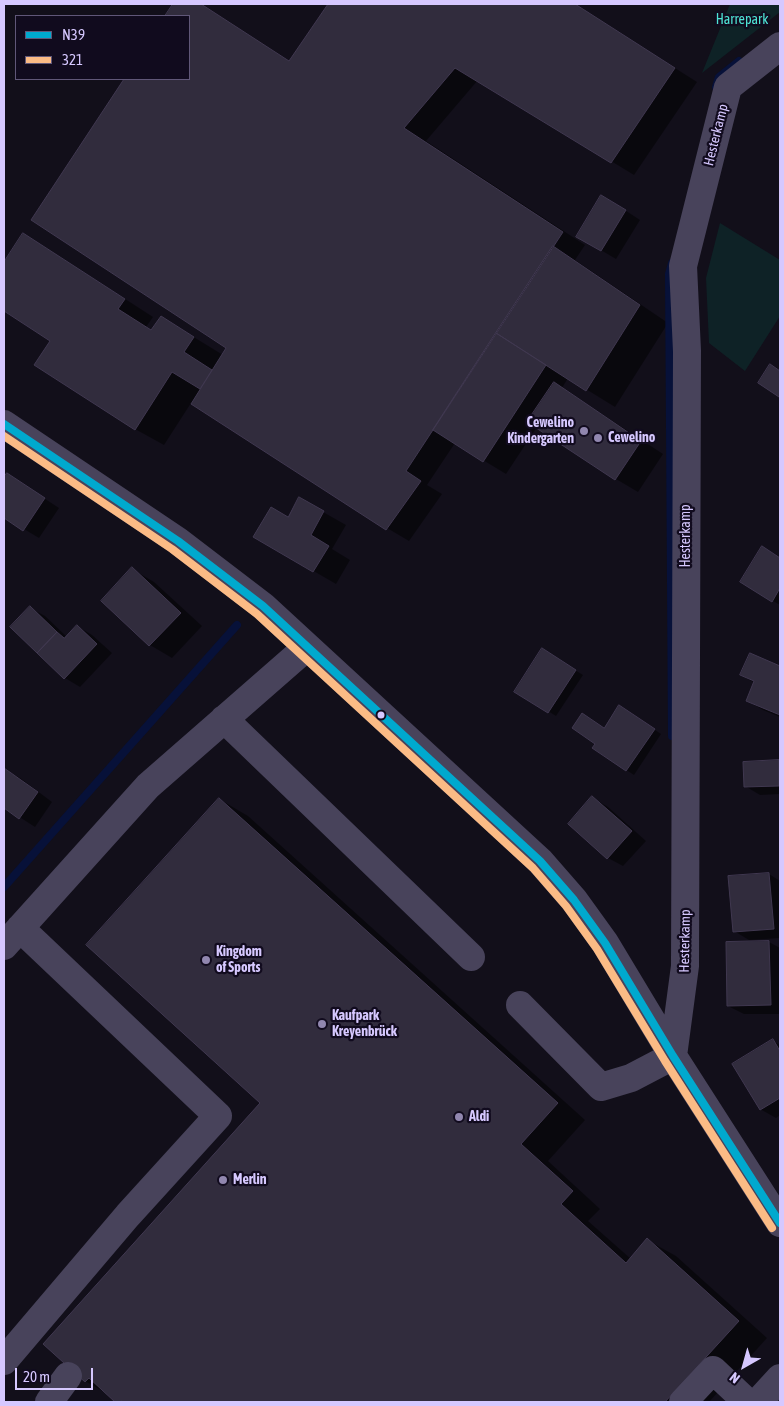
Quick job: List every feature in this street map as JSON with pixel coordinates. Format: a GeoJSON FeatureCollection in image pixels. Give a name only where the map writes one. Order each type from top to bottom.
{"type":"FeatureCollection","features":[{"type":"Feature","properties":{"kind":"street","name":"Hesterkamp"},"geometry":{"type":"LineString","coordinates":[[674,1056],[686,956],[686,351],[683,266],[728,87],[780,46]]}},
{"type":"Feature","properties":{"kind":"street"},"geometry":{"type":"LineString","coordinates":[[4,424],[178,541],[263,606],[540,861],[574,900],[605,943],[780,1223]]}},
{"type":"Feature","properties":{"kind":"street"},"geometry":{"type":"LineString","coordinates":[[4,1361],[128,1215],[218,1116],[12,937],[148,786],[307,647]]}},
{"type":"Feature","properties":{"kind":"street"},"geometry":{"type":"LineString","coordinates":[[224,719],[471,957]]}},
{"type":"Feature","properties":{"kind":"street"},"geometry":{"type":"LineString","coordinates":[[520,1004],[601,1087],[631,1078],[674,1056]]}},
{"type":"Feature","properties":{"kind":"street"},"geometry":{"type":"LineString","coordinates":[[683,1402],[713,1370],[747,1402]]}},
{"type":"Feature","properties":{"kind":"street"},"geometry":{"type":"LineString","coordinates":[[49,1402],[68,1376]]}},
{"type":"Feature","properties":{"kind":"street"},"geometry":{"type":"LineString","coordinates":[[758,1402],[780,1378]]}},
{"type":"Feature","properties":{"kind":"green space","name":"Harrepark"},"geometry":{"type":"Polygon","coordinates":[[[730,4],[780,4],[780,12],[702,73],[730,4]]]}},
{"type":"Feature","properties":{"kind":"green space"},"geometry":{"type":"Polygon","coordinates":[[[720,223],[780,260],[780,316],[745,371],[709,343],[706,278],[720,223]]]}},
{"type":"Feature","properties":{"kind":"building"},"geometry":{"type":"Polygon","coordinates":[[[173,4],[201,4],[289,61],[328,4],[575,4],[675,68],[611,163],[455,68],[404,128],[563,232],[406,471],[421,481],[386,530],[191,404],[226,348],[31,220],[123,80],[190,80],[190,15],[166,15],[173,4]]]}},
{"type":"Feature","properties":{"kind":"building"},"geometry":{"type":"Polygon","coordinates":[[[601,195],[626,210],[601,251],[576,237],[601,195]]]}},
{"type":"Feature","properties":{"kind":"building"},"geometry":{"type":"Polygon","coordinates":[[[23,233],[125,299],[118,309],[151,330],[161,316],[194,337],[184,352],[212,370],[200,389],[172,372],[135,430],[34,365],[50,341],[4,311],[4,262],[23,233]]]}},
{"type":"Feature","properties":{"kind":"building"},"geometry":{"type":"Polygon","coordinates":[[[553,246],[640,305],[586,391],[496,333],[553,246]]]}},
{"type":"Feature","properties":{"kind":"building"},"geometry":{"type":"Polygon","coordinates":[[[496,333],[546,365],[483,462],[433,430],[496,333]]]}},
{"type":"Feature","properties":{"kind":"building"},"geometry":{"type":"Polygon","coordinates":[[[770,364],[780,371],[779,397],[758,383],[770,364]]]}},
{"type":"Feature","properties":{"kind":"building","name":"Cewelino Kindergarten"},"geometry":{"type":"Polygon","coordinates":[[[554,382],[641,441],[615,480],[527,422],[554,382]]]}},
{"type":"Feature","properties":{"kind":"building"},"geometry":{"type":"Polygon","coordinates":[[[7,473],[45,498],[23,531],[4,518],[4,477],[7,473]]]}},
{"type":"Feature","properties":{"kind":"building"},"geometry":{"type":"Polygon","coordinates":[[[299,497],[324,511],[311,535],[329,546],[313,572],[253,537],[271,507],[288,517],[299,497]]]}},
{"type":"Feature","properties":{"kind":"building"},"geometry":{"type":"Polygon","coordinates":[[[762,546],[780,558],[780,588],[772,602],[740,582],[762,546]]]}},
{"type":"Feature","properties":{"kind":"building"},"geometry":{"type":"Polygon","coordinates":[[[132,567],[181,613],[149,646],[101,601],[132,567]]]}},
{"type":"Feature","properties":{"kind":"building"},"geometry":{"type":"Polygon","coordinates":[[[30,606],[57,632],[37,653],[10,627],[30,606]]]}},
{"type":"Feature","properties":{"kind":"building"},"geometry":{"type":"Polygon","coordinates":[[[77,625],[97,644],[64,679],[37,653],[57,632],[64,638],[77,625]]]}},
{"type":"Feature","properties":{"kind":"building"},"geometry":{"type":"Polygon","coordinates":[[[542,648],[576,670],[548,713],[514,692],[542,648]]]}},
{"type":"Feature","properties":{"kind":"building"},"geometry":{"type":"Polygon","coordinates":[[[750,653],[780,666],[780,715],[746,701],[754,681],[740,675],[750,653]]]}},
{"type":"Feature","properties":{"kind":"building"},"geometry":{"type":"Polygon","coordinates":[[[619,705],[655,729],[626,771],[592,748],[595,744],[572,728],[582,713],[604,728],[619,705]]]}},
{"type":"Feature","properties":{"kind":"building"},"geometry":{"type":"Polygon","coordinates":[[[779,760],[779,786],[744,787],[743,762],[779,760]]]}},
{"type":"Feature","properties":{"kind":"building"},"geometry":{"type":"Polygon","coordinates":[[[4,768],[38,792],[19,819],[4,808],[4,768]]]}},
{"type":"Feature","properties":{"kind":"building"},"geometry":{"type":"Polygon","coordinates":[[[592,796],[632,831],[607,859],[568,824],[592,796]]]}},
{"type":"Feature","properties":{"kind":"building","name":"Kaufpark Kreyenbrück"},"geometry":{"type":"Polygon","coordinates":[[[219,798],[558,1103],[521,1144],[573,1191],[561,1204],[626,1263],[647,1238],[739,1321],[665,1402],[115,1402],[89,1378],[85,1382],[43,1344],[260,1103],[86,945],[219,798]]]}},
{"type":"Feature","properties":{"kind":"building"},"geometry":{"type":"Polygon","coordinates":[[[769,873],[774,929],[733,932],[728,876],[769,873]]]}},
{"type":"Feature","properties":{"kind":"building"},"geometry":{"type":"Polygon","coordinates":[[[769,941],[771,1005],[727,1006],[726,942],[769,941]]]}},
{"type":"Feature","properties":{"kind":"building"},"geometry":{"type":"Polygon","coordinates":[[[773,1039],[780,1051],[780,1098],[760,1110],[732,1064],[773,1039]]]}},
{"type":"Feature","properties":{"kind":"waterway"},"geometry":{"type":"LineString","coordinates":[[716,87],[719,77],[739,61]]}},
{"type":"Feature","properties":{"kind":"waterway"},"geometry":{"type":"LineString","coordinates":[[672,263],[669,274],[672,736]]}},
{"type":"Feature","properties":{"kind":"waterway"},"geometry":{"type":"LineString","coordinates":[[4,887],[237,625]]}},
{"type":"Feature","properties":{"kind":"transit line","name":"N39"},"geometry":{"type":"LineString","coordinates":[[4,424],[178,541],[263,606],[540,861],[574,900],[605,943],[673,1056],[780,1223]]}},
{"type":"Feature","properties":{"kind":"transit line","name":"321"},"geometry":{"type":"LineString","coordinates":[[4,436],[172,549],[257,614],[533,868],[566,906],[597,949],[665,1061],[772,1228]]}},
{"type":"Feature","properties":{"kind":"place","name":"Cewelino Kindergarten"},"geometry":{"type":"Point","coordinates":[584,431]}},
{"type":"Feature","properties":{"kind":"place","name":"Cewelino"},"geometry":{"type":"Point","coordinates":[598,438]}},
{"type":"Feature","properties":{"kind":"place","name":"Kingdom of Sports"},"geometry":{"type":"Point","coordinates":[206,960]}},
{"type":"Feature","properties":{"kind":"place","name":"Kaufpark Kreyenbrück"},"geometry":{"type":"Point","coordinates":[322,1024]}},
{"type":"Feature","properties":{"kind":"place","name":"Aldi"},"geometry":{"type":"Point","coordinates":[459,1117]}},
{"type":"Feature","properties":{"kind":"place","name":"Merlin"},"geometry":{"type":"Point","coordinates":[223,1180]}}]}
